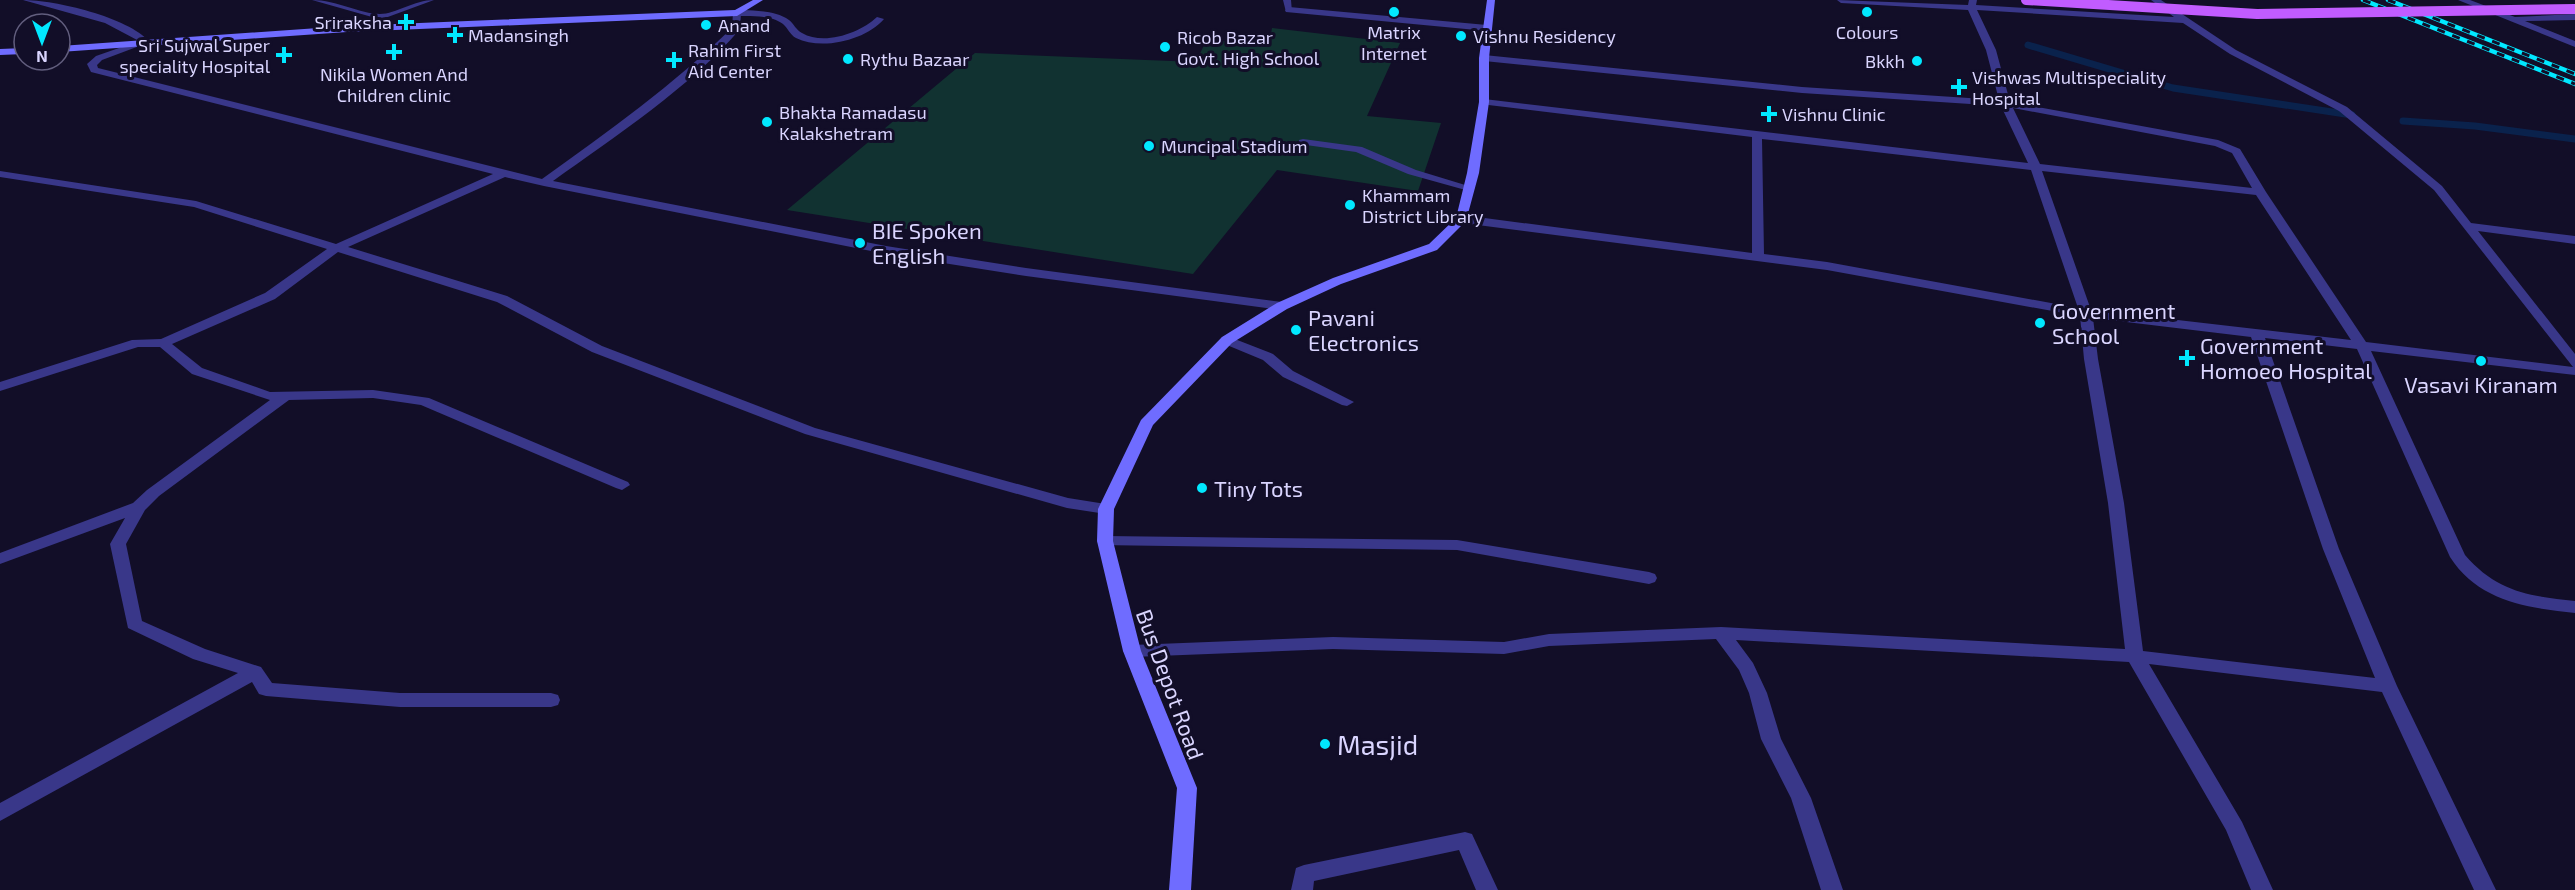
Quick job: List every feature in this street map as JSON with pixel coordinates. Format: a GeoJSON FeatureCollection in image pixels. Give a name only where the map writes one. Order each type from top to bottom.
{"type":"FeatureCollection","features":[{"type":"Feature","properties":{"kind":"main road"},"geometry":{"type":"LineString","coordinates":[[2026,0],[2257,14],[2575,9]]}},
{"type":"Feature","properties":{"kind":"street"},"geometry":{"type":"LineString","coordinates":[[27,0],[121,26],[138,33],[145,42]]}},
{"type":"Feature","properties":{"kind":"street"},"geometry":{"type":"LineString","coordinates":[[316,0],[382,17]]}},
{"type":"Feature","properties":{"kind":"street"},"geometry":{"type":"LineString","coordinates":[[347,29],[430,0]]}},
{"type":"Feature","properties":{"kind":"street"},"geometry":{"type":"LineString","coordinates":[[737,13],[759,0]]}},
{"type":"Feature","properties":{"kind":"street"},"geometry":{"type":"LineString","coordinates":[[1287,0],[1289,10],[1487,28]]}},
{"type":"Feature","properties":{"kind":"street"},"geometry":{"type":"LineString","coordinates":[[1491,0],[1484,58],[1484,102],[1462,219],[1827,266],[2086,313],[2363,348],[2575,371]]}},
{"type":"Feature","properties":{"kind":"street"},"geometry":{"type":"LineString","coordinates":[[1841,0],[1972,4],[2185,20]]}},
{"type":"Feature","properties":{"kind":"street"},"geometry":{"type":"LineString","coordinates":[[2155,0],[2233,52],[2345,111],[2438,188],[2575,363]]}},
{"type":"Feature","properties":{"kind":"street"},"geometry":{"type":"LineString","coordinates":[[2462,0],[2575,44]]}},
{"type":"Feature","properties":{"kind":"street"},"geometry":{"type":"LineString","coordinates":[[1972,4],[1991,50],[2005,103],[2035,166],[2086,313],[2091,359],[2116,503],[2135,656],[2235,828],[2262,890]]}},
{"type":"Feature","properties":{"kind":"street"},"geometry":{"type":"LineString","coordinates":[[72,48],[347,29],[737,13],[773,17],[786,22],[802,37],[813,38],[862,32],[880,19]]}},
{"type":"Feature","properties":{"kind":"street"},"geometry":{"type":"LineString","coordinates":[[544,183],[612,134],[710,55],[736,29],[737,13]]}},
{"type":"Feature","properties":{"kind":"street"},"geometry":{"type":"LineString","coordinates":[[2509,19],[2575,17]]}},
{"type":"Feature","properties":{"kind":"street"},"geometry":{"type":"LineString","coordinates":[[145,42],[99,58],[92,64],[94,70],[544,183],[886,250],[1026,272],[1282,306]]}},
{"type":"Feature","properties":{"kind":"street"},"geometry":{"type":"LineString","coordinates":[[1484,58],[1802,90],[2005,103],[2218,143],[2236,151],[2260,192],[2363,348],[2458,557],[2470,575],[2497,592],[2527,602],[2575,607]]}},
{"type":"Feature","properties":{"kind":"street"},"geometry":{"type":"LineString","coordinates":[[1484,102],[2260,192]]}},
{"type":"Feature","properties":{"kind":"street"},"geometry":{"type":"LineString","coordinates":[[1757,135],[1758,257]]}},
{"type":"Feature","properties":{"kind":"street"},"geometry":{"type":"LineString","coordinates":[[1303,142],[1358,149],[1412,172],[1469,188]]}},
{"type":"Feature","properties":{"kind":"street"},"geometry":{"type":"LineString","coordinates":[[0,387],[137,343],[163,344],[270,296],[336,248],[504,173]]}},
{"type":"Feature","properties":{"kind":"street"},"geometry":{"type":"LineString","coordinates":[[0,174],[196,204],[502,299],[597,349],[810,431],[1067,503],[1106,509]]}},
{"type":"Feature","properties":{"kind":"street","name":"Bus Depot Road"},"geometry":{"type":"LineString","coordinates":[[1180,890],[1186,788],[1132,651],[1105,541],[1106,509],[1146,423],[1227,340],[1282,306],[1337,280],[1434,247],[1462,219]]}},
{"type":"Feature","properties":{"kind":"street"},"geometry":{"type":"LineString","coordinates":[[2470,226],[2575,240]]}},
{"type":"Feature","properties":{"kind":"street"},"geometry":{"type":"LineString","coordinates":[[2257,334],[2331,549],[2388,686],[2485,890]]}},
{"type":"Feature","properties":{"kind":"street"},"geometry":{"type":"LineString","coordinates":[[1227,340],[1268,357],[1288,374],[1347,402]]}},
{"type":"Feature","properties":{"kind":"street"},"geometry":{"type":"LineString","coordinates":[[163,344],[196,371],[269,396],[373,394],[423,401],[622,485]]}},
{"type":"Feature","properties":{"kind":"street"},"geometry":{"type":"LineString","coordinates":[[286,395],[153,493],[139,507],[118,544],[134,624],[199,654],[255,672],[266,689],[400,700],[551,700]]}},
{"type":"Feature","properties":{"kind":"street"},"geometry":{"type":"LineString","coordinates":[[0,559],[139,507]]}},
{"type":"Feature","properties":{"kind":"street"},"geometry":{"type":"LineString","coordinates":[[1105,541],[1457,544],[1649,578]]}},
{"type":"Feature","properties":{"kind":"street"},"geometry":{"type":"LineString","coordinates":[[1132,651],[1333,643],[1504,648],[1549,640],[1721,633],[2135,656],[2388,686]]}},
{"type":"Feature","properties":{"kind":"street"},"geometry":{"type":"LineString","coordinates":[[1721,633],[1747,668],[1758,693],[1771,739],[1801,798],[1832,890]]}},
{"type":"Feature","properties":{"kind":"street"},"geometry":{"type":"LineString","coordinates":[[0,813],[255,672]]}},
{"type":"Feature","properties":{"kind":"street"},"geometry":{"type":"LineString","coordinates":[[1302,890],[1304,874],[1466,840],[1487,890]]}},
{"type":"Feature","properties":{"kind":"green space","name":"Muncipal Stadium"},"geometry":{"type":"Polygon","coordinates":[[[1272,28],[1400,43],[1367,116],[1441,123],[1418,191],[1277,170],[1193,274],[787,210],[975,53],[1196,62],[1206,41],[1270,40],[1272,28]]]}},
{"type":"Feature","properties":{"kind":"waterway"},"geometry":{"type":"LineString","coordinates":[[2028,45],[2173,88],[2352,115]]}},
{"type":"Feature","properties":{"kind":"waterway"},"geometry":{"type":"LineString","coordinates":[[2403,121],[2475,126],[2575,139]]}},
{"type":"Feature","properties":{"kind":"railway"},"geometry":{"type":"LineString","coordinates":[[2363,0],[2575,84]]}},
{"type":"Feature","properties":{"kind":"railway"},"geometry":{"type":"LineString","coordinates":[[2388,0],[2575,74]]}},
{"type":"Feature","properties":{"kind":"place","name":"Matrix Internet"},"geometry":{"type":"Point","coordinates":[1394,12]}},
{"type":"Feature","properties":{"kind":"place","name":"Colours"},"geometry":{"type":"Point","coordinates":[1867,12]}},
{"type":"Feature","properties":{"kind":"place","name":"Sriraksha"},"geometry":{"type":"Point","coordinates":[406,22]}},
{"type":"Feature","properties":{"kind":"place","name":"Anand"},"geometry":{"type":"Point","coordinates":[706,25]}},
{"type":"Feature","properties":{"kind":"place","name":"Madansingh"},"geometry":{"type":"Point","coordinates":[455,35]}},
{"type":"Feature","properties":{"kind":"place","name":"Vishnu Residency"},"geometry":{"type":"Point","coordinates":[1461,36]}},
{"type":"Feature","properties":{"kind":"place","name":"Ricob Bazar Govt. High School"},"geometry":{"type":"Point","coordinates":[1165,47]}},
{"type":"Feature","properties":{"kind":"place","name":"Nikila Women And Children clinic"},"geometry":{"type":"Point","coordinates":[394,52]}},
{"type":"Feature","properties":{"kind":"place","name":"Sri Sujwal Super speciality Hospital"},"geometry":{"type":"Point","coordinates":[284,55]}},
{"type":"Feature","properties":{"kind":"place","name":"Rythu Bazaar"},"geometry":{"type":"Point","coordinates":[848,59]}},
{"type":"Feature","properties":{"kind":"place","name":"Rahim First Aid Center"},"geometry":{"type":"Point","coordinates":[674,60]}},
{"type":"Feature","properties":{"kind":"place","name":"Bkkh"},"geometry":{"type":"Point","coordinates":[1917,61]}},
{"type":"Feature","properties":{"kind":"place","name":"Vishwas Multispeciality Hospital"},"geometry":{"type":"Point","coordinates":[1959,87]}},
{"type":"Feature","properties":{"kind":"place","name":"Vishnu Clinic"},"geometry":{"type":"Point","coordinates":[1769,114]}},
{"type":"Feature","properties":{"kind":"place","name":"Bhakta Ramadasu Kalakshetram"},"geometry":{"type":"Point","coordinates":[767,122]}},
{"type":"Feature","properties":{"kind":"place","name":"Muncipal Stadium"},"geometry":{"type":"Point","coordinates":[1149,146]}},
{"type":"Feature","properties":{"kind":"place","name":"Khammam District Library"},"geometry":{"type":"Point","coordinates":[1350,205]}},
{"type":"Feature","properties":{"kind":"place","name":"BIE Spoken English"},"geometry":{"type":"Point","coordinates":[860,243]}},
{"type":"Feature","properties":{"kind":"place","name":"Government School"},"geometry":{"type":"Point","coordinates":[2040,323]}},
{"type":"Feature","properties":{"kind":"place","name":"Pavani Electronics"},"geometry":{"type":"Point","coordinates":[1296,330]}},
{"type":"Feature","properties":{"kind":"place","name":"Government Homoeo Hospital"},"geometry":{"type":"Point","coordinates":[2187,358]}},
{"type":"Feature","properties":{"kind":"place","name":"Vasavi Kiranam"},"geometry":{"type":"Point","coordinates":[2481,361]}},
{"type":"Feature","properties":{"kind":"place","name":"Tiny Tots"},"geometry":{"type":"Point","coordinates":[1202,488]}},
{"type":"Feature","properties":{"kind":"place","name":"Masjid"},"geometry":{"type":"Point","coordinates":[1325,744]}}]}
